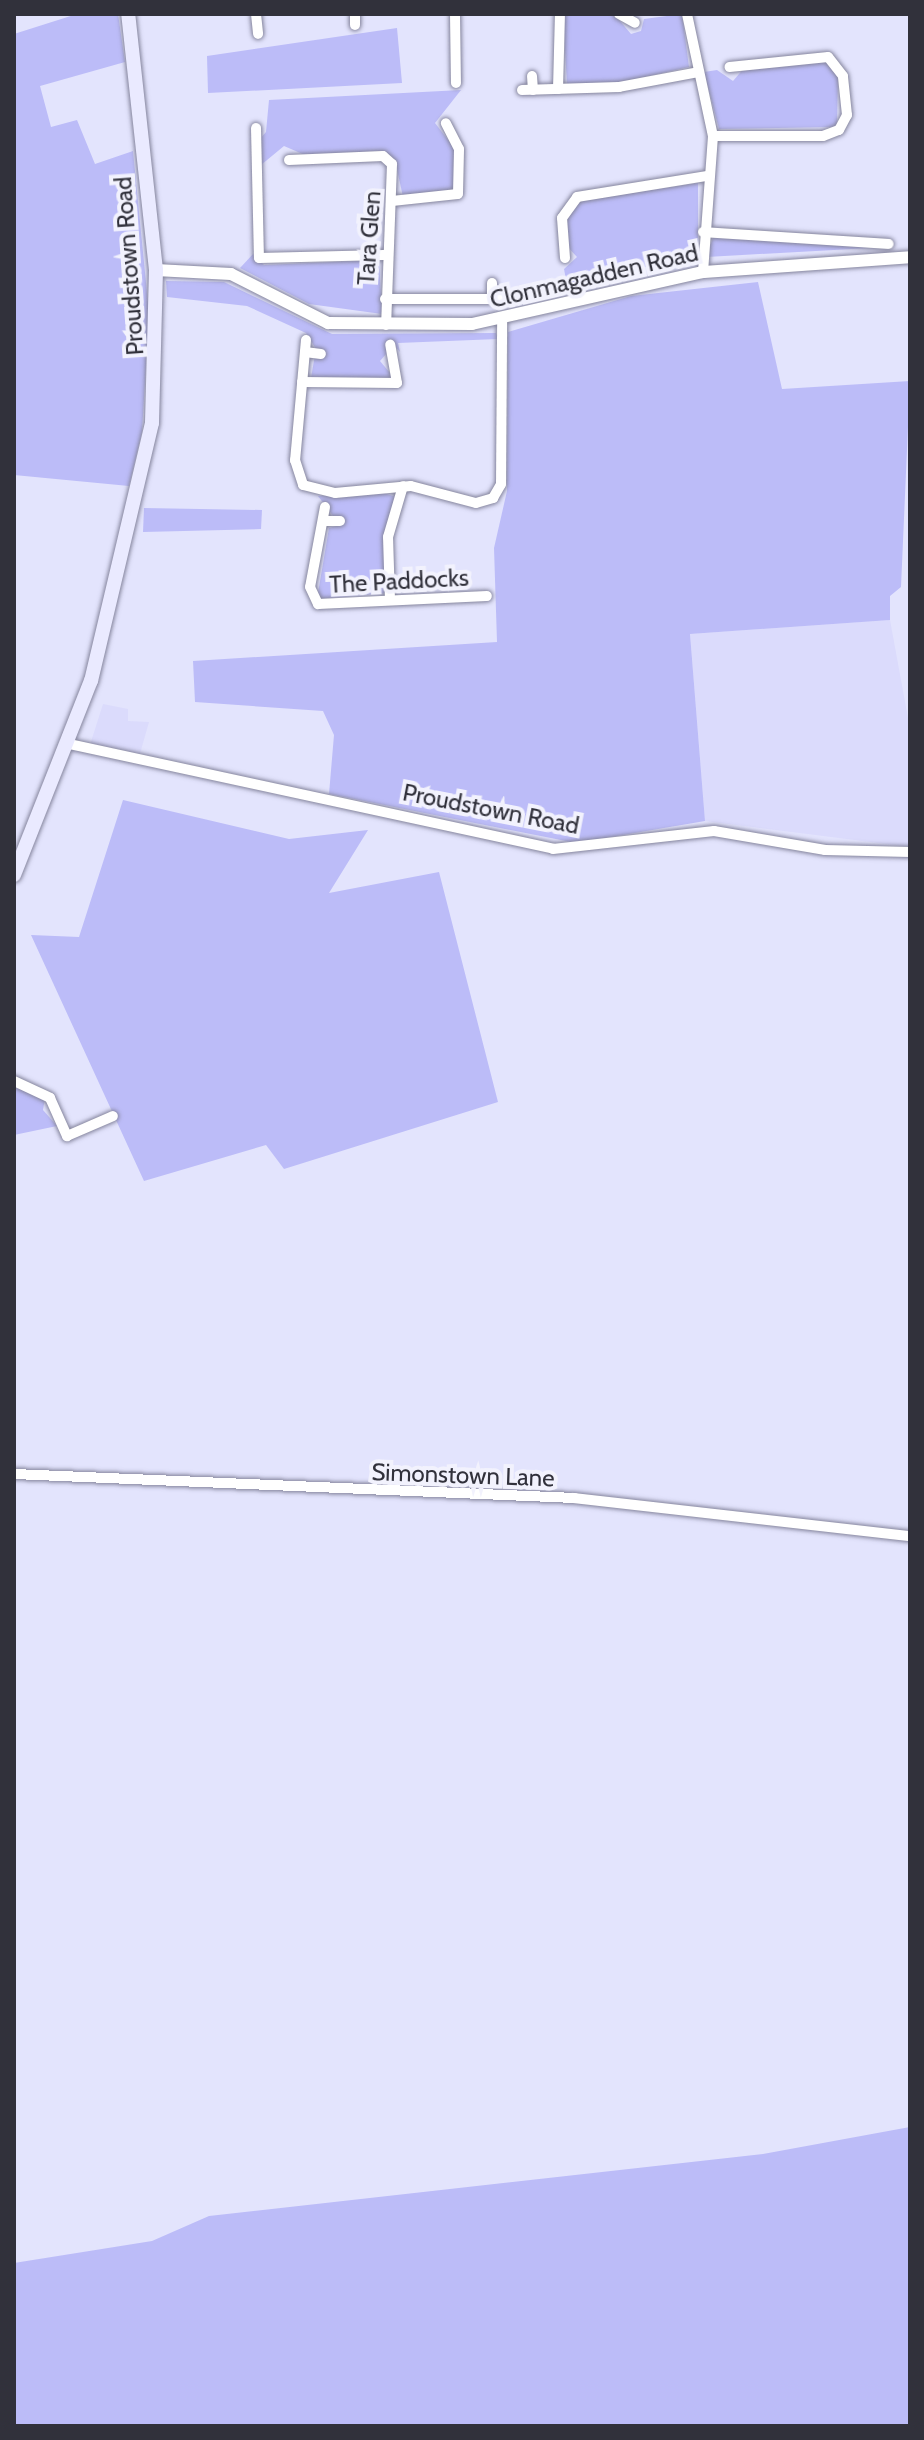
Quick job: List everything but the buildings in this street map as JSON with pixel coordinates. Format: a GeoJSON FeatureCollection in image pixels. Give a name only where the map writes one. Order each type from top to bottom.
{"type":"FeatureCollection","features":[{"type":"Feature","properties":{"kind":"main road","name":"Proudstown Road"},"geometry":{"type":"LineString","coordinates":[[14,875],[69,744],[103,634],[152,423],[156,270],[128,14]]}},
{"type":"Feature","properties":{"kind":"street"},"geometry":{"type":"LineString","coordinates":[[256,14],[258,34]]}},
{"type":"Feature","properties":{"kind":"street"},"geometry":{"type":"LineString","coordinates":[[455,14],[456,83]]}},
{"type":"Feature","properties":{"kind":"street"},"geometry":{"type":"LineString","coordinates":[[558,89],[560,14]]}},
{"type":"Feature","properties":{"kind":"street"},"geometry":{"type":"LineString","coordinates":[[619,14],[635,23]]}},
{"type":"Feature","properties":{"kind":"street"},"geometry":{"type":"LineString","coordinates":[[687,14],[713,136],[707,176],[703,272]]}},
{"type":"Feature","properties":{"kind":"street"},"geometry":{"type":"LineString","coordinates":[[713,136],[823,136],[839,130],[847,115],[843,76],[828,57],[730,67]]}},
{"type":"Feature","properties":{"kind":"street"},"geometry":{"type":"LineString","coordinates":[[532,76],[528,90],[699,72]]}},
{"type":"Feature","properties":{"kind":"street"},"geometry":{"type":"LineString","coordinates":[[392,201],[458,194],[459,149],[446,123]]}},
{"type":"Feature","properties":{"kind":"street"},"geometry":{"type":"LineString","coordinates":[[256,128],[259,258],[384,255]]}},
{"type":"Feature","properties":{"kind":"street","name":"Tara Glen"},"geometry":{"type":"LineString","coordinates":[[289,160],[388,158],[392,201],[384,255],[386,325]]}},
{"type":"Feature","properties":{"kind":"street"},"geometry":{"type":"LineString","coordinates":[[565,258],[560,228],[577,197],[707,176]]}},
{"type":"Feature","properties":{"kind":"street"},"geometry":{"type":"LineString","coordinates":[[703,232],[889,244]]}},
{"type":"Feature","properties":{"kind":"street","name":"Clonmagadden Road"},"geometry":{"type":"LineString","coordinates":[[156,270],[212,269],[328,323],[386,325],[502,322],[703,272],[910,257]]}},
{"type":"Feature","properties":{"kind":"street"},"geometry":{"type":"LineString","coordinates":[[385,299],[496,299],[492,283]]}},
{"type":"Feature","properties":{"kind":"street"},"geometry":{"type":"LineString","coordinates":[[321,354],[305,346],[295,460],[303,485],[335,493],[403,486],[467,504],[499,492],[502,322]]}},
{"type":"Feature","properties":{"kind":"street"},"geometry":{"type":"LineString","coordinates":[[302,382],[391,385],[400,380],[390,345]]}},
{"type":"Feature","properties":{"kind":"street"},"geometry":{"type":"LineString","coordinates":[[382,363],[394,358]]}},
{"type":"Feature","properties":{"kind":"street"},"geometry":{"type":"LineString","coordinates":[[390,600],[388,537],[403,486]]}},
{"type":"Feature","properties":{"kind":"street","name":"The Paddocks"},"geometry":{"type":"LineString","coordinates":[[325,507],[313,599],[332,609],[390,600],[487,596]]}},
{"type":"Feature","properties":{"kind":"street"},"geometry":{"type":"LineString","coordinates":[[325,521],[340,521]]}},
{"type":"Feature","properties":{"kind":"street"},"geometry":{"type":"LineString","coordinates":[[471,598],[473,612]]}},
{"type":"Feature","properties":{"kind":"street","name":"Proudstown Road"},"geometry":{"type":"LineString","coordinates":[[69,744],[553,849],[714,831],[825,850],[910,852]]}},
{"type":"Feature","properties":{"kind":"street"},"geometry":{"type":"LineString","coordinates":[[14,1081],[50,1098],[67,1136],[113,1116]]}},
{"type":"Feature","properties":{"kind":"street","name":"Simonstown Lane"},"geometry":{"type":"LineString","coordinates":[[14,1474],[574,1498],[910,1536]]}},
{"type":"Feature","properties":{"kind":"shaded area"},"geometry":{"type":"Polygon","coordinates":[[[77,14],[118,14],[125,62],[40,86],[51,127],[77,120],[95,164],[133,151],[149,313],[142,432],[129,486],[14,475],[14,34],[77,14]]]}},
{"type":"Feature","properties":{"kind":"shaded area"},"geometry":{"type":"Polygon","coordinates":[[[563,14],[614,14],[631,34],[641,31],[644,19],[682,14],[689,67],[618,83],[567,84],[563,14]]]}},
{"type":"Feature","properties":{"kind":"shaded area"},"geometry":{"type":"Polygon","coordinates":[[[397,28],[402,83],[208,93],[207,56],[397,28]]]}},
{"type":"Feature","properties":{"kind":"shaded area"},"geometry":{"type":"Polygon","coordinates":[[[826,61],[838,76],[837,127],[719,129],[704,72],[717,70],[733,81],[745,67],[826,61]]]}},
{"type":"Feature","properties":{"kind":"shaded area"},"geometry":{"type":"Polygon","coordinates":[[[461,90],[435,123],[455,149],[455,192],[403,197],[395,160],[384,151],[305,155],[284,146],[261,165],[258,141],[266,132],[269,100],[461,90]]]}},
{"type":"Feature","properties":{"kind":"shaded area"},"geometry":{"type":"Polygon","coordinates":[[[698,183],[698,255],[567,285],[564,269],[577,257],[565,244],[565,221],[578,201],[698,183]]]}},
{"type":"Feature","properties":{"kind":"shaded area"},"geometry":{"type":"Polygon","coordinates":[[[713,238],[811,240],[870,248],[706,257],[713,238]]]}},
{"type":"Feature","properties":{"kind":"shaded area"},"geometry":{"type":"Polygon","coordinates":[[[253,254],[264,265],[379,260],[382,314],[309,304],[240,268],[253,254]]]}},
{"type":"Feature","properties":{"kind":"shaded area"},"geometry":{"type":"Polygon","coordinates":[[[166,281],[224,282],[332,334],[496,333],[498,339],[398,343],[400,352],[394,345],[380,361],[395,379],[311,378],[316,349],[306,333],[247,306],[167,297],[166,281]]]}},
{"type":"Feature","properties":{"kind":"shaded area"},"geometry":{"type":"Polygon","coordinates":[[[758,282],[782,389],[910,381],[901,587],[890,596],[890,620],[690,634],[705,821],[576,843],[329,794],[334,735],[323,711],[195,702],[193,661],[497,642],[494,548],[507,491],[508,332],[631,296],[758,282]]]}},
{"type":"Feature","properties":{"kind":"shaded area"},"geometry":{"type":"Polygon","coordinates":[[[384,493],[396,497],[384,537],[386,593],[317,599],[329,528],[340,525],[318,496],[384,493]]]}},
{"type":"Feature","properties":{"kind":"shaded area"},"geometry":{"type":"Polygon","coordinates":[[[144,508],[262,510],[261,529],[143,532],[144,508]]]}},
{"type":"Feature","properties":{"kind":"shaded area"},"geometry":{"type":"Polygon","coordinates":[[[890,620],[910,729],[910,847],[705,821],[690,634],[890,620]]]}},
{"type":"Feature","properties":{"kind":"shaded area"},"geometry":{"type":"Polygon","coordinates":[[[103,704],[128,709],[128,721],[149,722],[139,757],[89,748],[103,704]]]}},
{"type":"Feature","properties":{"kind":"shaded area"},"geometry":{"type":"Polygon","coordinates":[[[123,800],[289,839],[368,830],[329,893],[439,872],[498,1102],[284,1169],[266,1145],[144,1181],[31,935],[79,937],[123,800]]]}},
{"type":"Feature","properties":{"kind":"shaded area"},"geometry":{"type":"Polygon","coordinates":[[[14,1087],[45,1098],[43,1110],[57,1126],[14,1135],[14,1087]]]}},
{"type":"Feature","properties":{"kind":"shaded area"},"geometry":{"type":"Polygon","coordinates":[[[910,2127],[910,2426],[14,2426],[14,2263],[152,2241],[209,2216],[763,2154],[910,2127]]]}}]}
